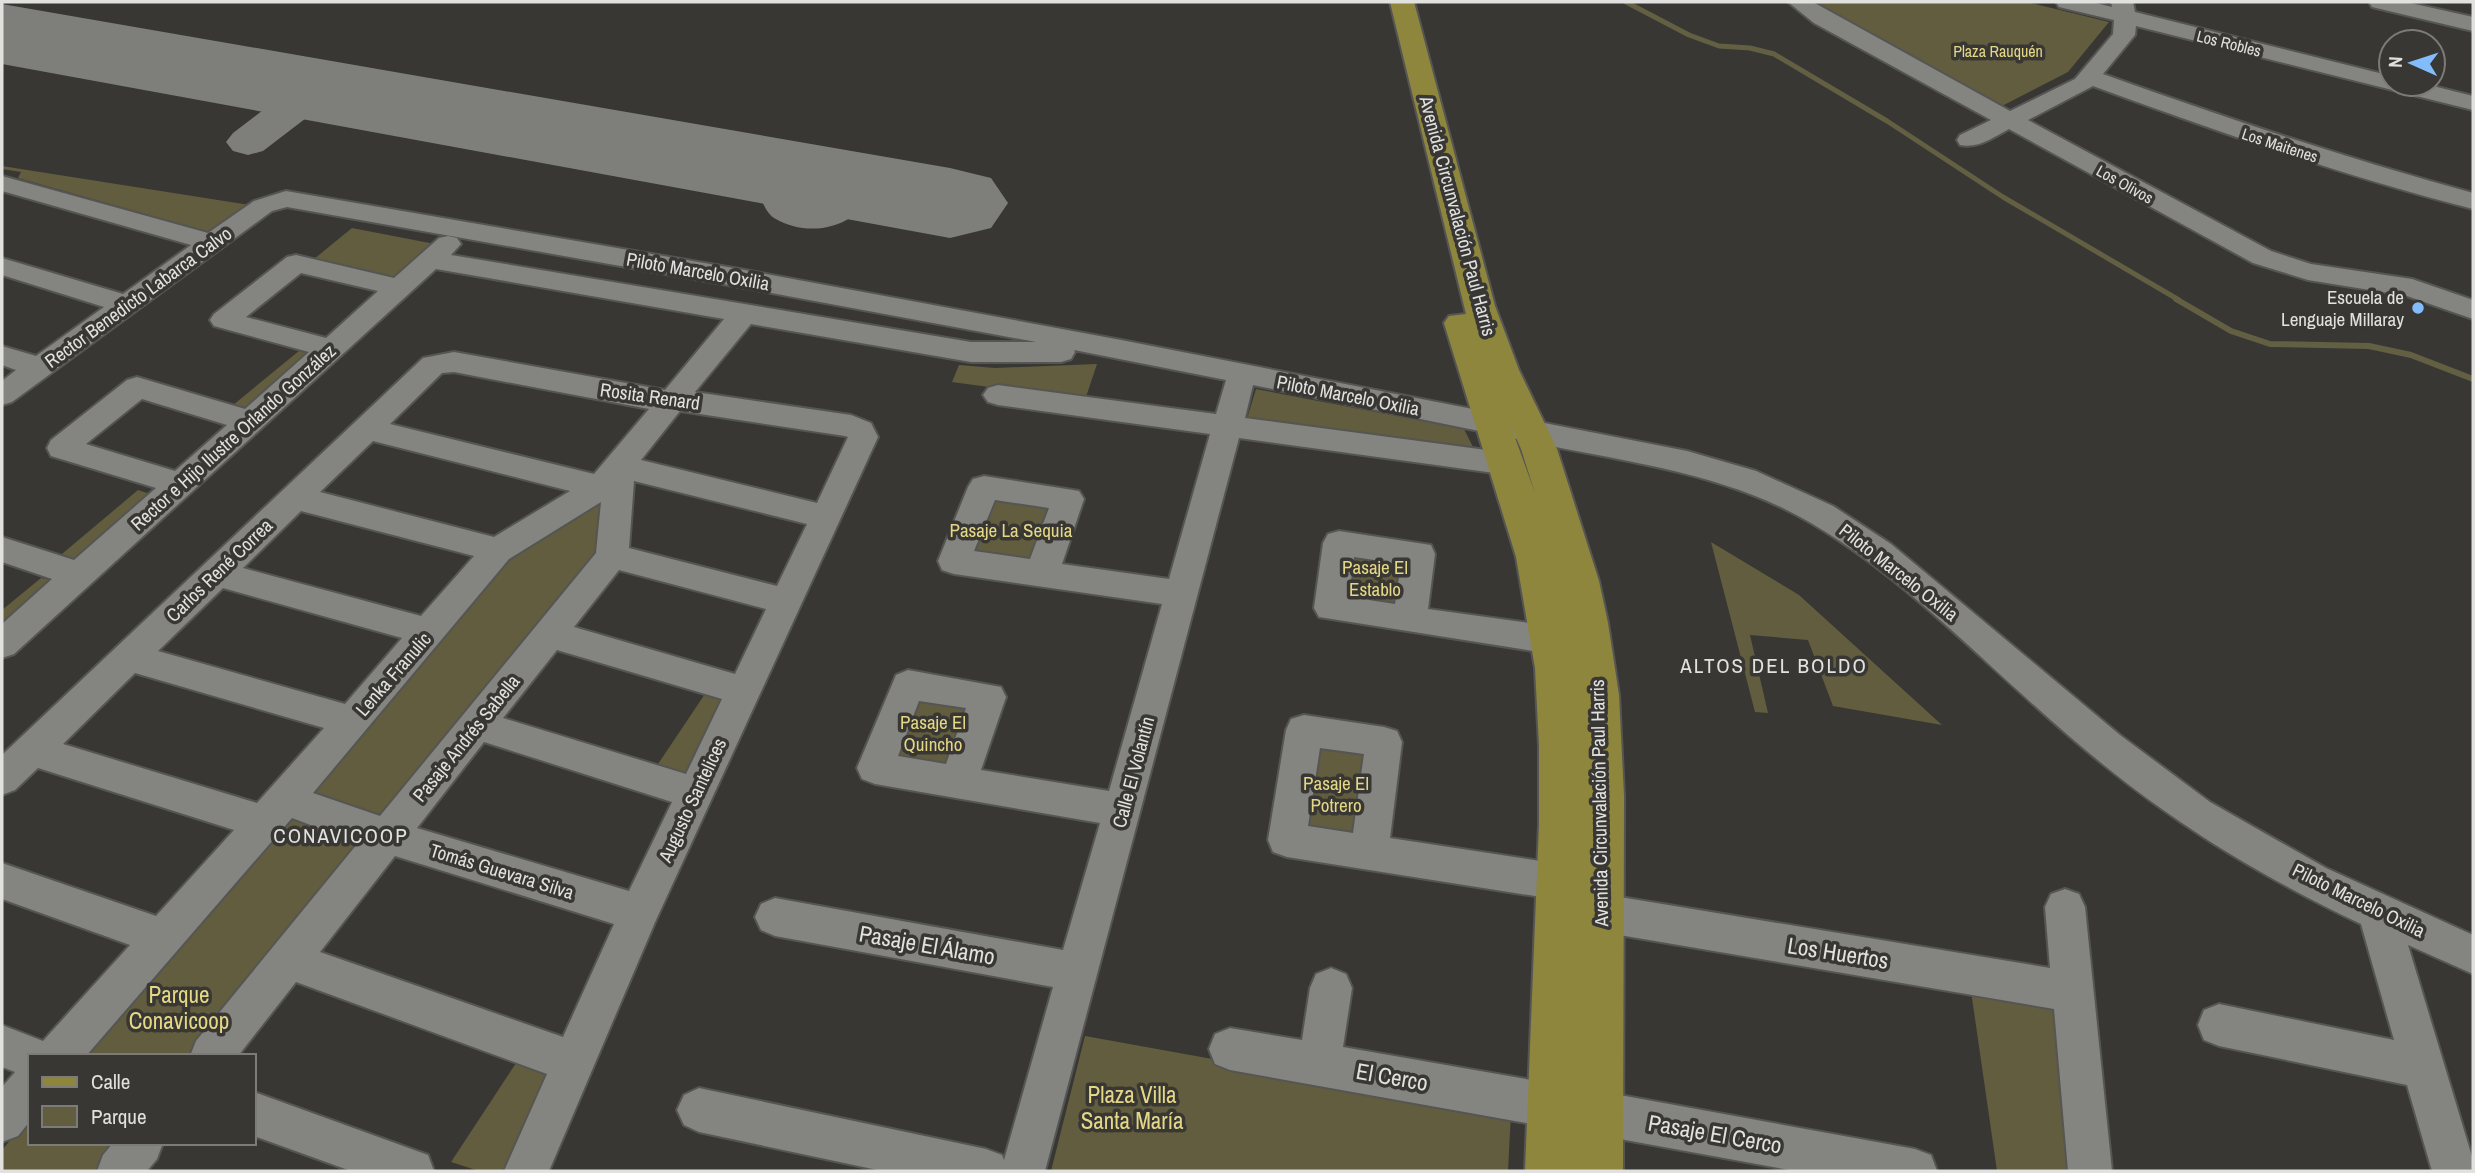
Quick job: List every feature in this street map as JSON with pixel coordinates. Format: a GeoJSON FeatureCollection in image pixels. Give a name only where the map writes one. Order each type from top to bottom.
{"type":"FeatureCollection","features":[{"type":"Feature","properties":{"kind":"main road","name":"Avenida Circunvalación Paul Harris"},"geometry":{"type":"LineString","coordinates":[[1381,2],[1454,303],[1480,391],[1513,427]]}},
{"type":"Feature","properties":{"kind":"main road","name":"Avenida Circunvalación Paul Harris"},"geometry":{"type":"LineString","coordinates":[[1402,2],[1479,306],[1502,370],[1513,427],[1580,581],[1595,667],[1600,726],[1602,913],[1576,1109],[1551,1171]]}},
{"type":"Feature","properties":{"kind":"main road","name":"Avenida Circunvalación Paul Harris"},"geometry":{"type":"LineString","coordinates":[[1513,427],[1508,464],[1534,547],[1552,640],[1562,754],[1560,882],[1576,1109],[1597,1171]]}},
{"type":"Feature","properties":{"kind":"street","name":"Los Olivos"},"geometry":{"type":"LineString","coordinates":[[1798,2],[2146,196],[2285,267],[2412,288],[2473,310]]}},
{"type":"Feature","properties":{"kind":"street","name":"Los Robles"},"geometry":{"type":"LineString","coordinates":[[2067,2],[2123,9],[2377,78]]}},
{"type":"Feature","properties":{"kind":"street"},"geometry":{"type":"LineString","coordinates":[[2380,2],[2473,24]]}},
{"type":"Feature","properties":{"kind":"street"},"geometry":{"type":"LineString","coordinates":[[1969,140],[2083,84],[2124,35],[2123,9]]}},
{"type":"Feature","properties":{"kind":"street","name":"Los Maitenes"},"geometry":{"type":"LineString","coordinates":[[2090,77],[2249,135],[2363,171],[2473,201]]}},
{"type":"Feature","properties":{"kind":"street"},"geometry":{"type":"LineString","coordinates":[[2447,96],[2473,103]]}},
{"type":"Feature","properties":{"kind":"street"},"geometry":{"type":"LineString","coordinates":[[2,183],[212,243]]}},
{"type":"Feature","properties":{"kind":"street","name":"Piloto Marcelo Oxilia"},"geometry":{"type":"LineString","coordinates":[[275,201],[290,200],[745,279],[1121,349],[1723,471],[1777,491],[1827,516],[1885,556],[2161,789],[2247,844],[2378,912],[2473,955]]}},
{"type":"Feature","properties":{"kind":"street","name":"Rector Benedicto Labarca Calvo"},"geometry":{"type":"LineString","coordinates":[[2,395],[263,206],[275,201]]}},
{"type":"Feature","properties":{"kind":"street","name":"Rector e Hijo Ilustre Orlando González"},"geometry":{"type":"LineString","coordinates":[[2,644],[464,230]]}},
{"type":"Feature","properties":{"kind":"street","name":"Piloto Marcelo Oxilia"},"geometry":{"type":"LineString","coordinates":[[431,260],[971,352],[1024,354],[1121,349]]}},
{"type":"Feature","properties":{"kind":"street"},"geometry":{"type":"LineString","coordinates":[[331,349],[224,320],[296,263],[400,288]]}},
{"type":"Feature","properties":{"kind":"street"},"geometry":{"type":"LineString","coordinates":[[2,266],[127,305]]}},
{"type":"Feature","properties":{"kind":"street","name":"Lenka Franulic"},"geometry":{"type":"LineString","coordinates":[[60,1054],[274,811],[498,550],[610,477],[672,400],[732,313],[745,279]]}},
{"type":"Feature","properties":{"kind":"street"},"geometry":{"type":"LineString","coordinates":[[2,355],[40,368]]}},
{"type":"Feature","properties":{"kind":"street","name":"Rosita Renard"},"geometry":{"type":"LineString","coordinates":[[438,363],[454,362],[649,398],[851,426],[862,433]]}},
{"type":"Feature","properties":{"kind":"street","name":"Carlos René Correa"},"geometry":{"type":"LineString","coordinates":[[2,779],[424,370],[438,363]]}},
{"type":"Feature","properties":{"kind":"street","name":"Calle El Volantín"},"geometry":{"type":"LineString","coordinates":[[1023,1171],[1242,373]]}},
{"type":"Feature","properties":{"kind":"street"},"geometry":{"type":"LineString","coordinates":[[181,484],[62,448],[137,387],[250,421]]}},
{"type":"Feature","properties":{"kind":"street"},"geometry":{"type":"LineString","coordinates":[[998,395],[1508,464]]}},
{"type":"Feature","properties":{"kind":"street"},"geometry":{"type":"LineString","coordinates":[[365,428],[825,517]]}},
{"type":"Feature","properties":{"kind":"street","name":"Augusto Santelices"},"geometry":{"type":"LineString","coordinates":[[526,1171],[639,913],[861,445],[862,433]]}},
{"type":"Feature","properties":{"kind":"street"},"geometry":{"type":"LineString","coordinates":[[610,477],[612,556],[786,601]]}},
{"type":"Feature","properties":{"kind":"street"},"geometry":{"type":"LineString","coordinates":[[1042,573],[1068,499],[984,487],[954,561],[1181,594]]}},
{"type":"Feature","properties":{"kind":"street"},"geometry":{"type":"LineString","coordinates":[[294,497],[498,550]]}},
{"type":"Feature","properties":{"kind":"street"},"geometry":{"type":"LineString","coordinates":[[1410,619],[1419,554],[1339,543],[1331,608],[1552,640]]}},
{"type":"Feature","properties":{"kind":"street"},"geometry":{"type":"LineString","coordinates":[[2,549],[79,575]]}},
{"type":"Feature","properties":{"kind":"street","name":"Pasaje Andrés Sabella"},"geometry":{"type":"LineString","coordinates":[[213,1054],[612,556]]}},
{"type":"Feature","properties":{"kind":"street"},"geometry":{"type":"LineString","coordinates":[[216,573],[429,632]]}},
{"type":"Feature","properties":{"kind":"street"},"geometry":{"type":"LineString","coordinates":[[550,634],[744,691]]}},
{"type":"Feature","properties":{"kind":"street"},"geometry":{"type":"LineString","coordinates":[[129,657],[352,721]]}},
{"type":"Feature","properties":{"kind":"street"},"geometry":{"type":"LineString","coordinates":[[958,781],[988,698],[908,685],[875,768],[1122,810]]}},
{"type":"Feature","properties":{"kind":"street"},"geometry":{"type":"LineString","coordinates":[[477,725],[695,793]]}},
{"type":"Feature","properties":{"kind":"street","name":"Tomás Guevara Silva"},"geometry":{"type":"LineString","coordinates":[[32,750],[274,811],[387,836],[639,913]]}},
{"type":"Feature","properties":{"kind":"street"},"geometry":{"type":"LineString","coordinates":[[1369,853],[1560,882]]}},
{"type":"Feature","properties":{"kind":"street"},"geometry":{"type":"LineString","coordinates":[[2,881],[162,937]]}},
{"type":"Feature","properties":{"kind":"street"},"geometry":{"type":"LineString","coordinates":[[2065,907],[2090,1171]]}},
{"type":"Feature","properties":{"kind":"street"},"geometry":{"type":"LineString","coordinates":[[2378,912],[2454,1171]]}},
{"type":"Feature","properties":{"kind":"street","name":"Los Huertos"},"geometry":{"type":"LineString","coordinates":[[1602,913],[2074,992]]}},
{"type":"Feature","properties":{"kind":"street","name":"Pasaje El Álamo"},"geometry":{"type":"LineString","coordinates":[[775,918],[1078,972]]}},
{"type":"Feature","properties":{"kind":"street"},"geometry":{"type":"LineString","coordinates":[[288,960],[575,1063]]}},
{"type":"Feature","properties":{"kind":"street"},"geometry":{"type":"LineString","coordinates":[[1319,1065],[1331,988]]}},
{"type":"Feature","properties":{"kind":"street"},"geometry":{"type":"LineString","coordinates":[[2219,1025],[2423,1067]]}},
{"type":"Feature","properties":{"kind":"street"},"geometry":{"type":"LineString","coordinates":[[2,1046],[28,1056]]}},
{"type":"Feature","properties":{"kind":"street","name":"El Cerco"},"geometry":{"type":"LineString","coordinates":[[1230,1049],[1576,1109]]}},
{"type":"Feature","properties":{"kind":"street"},"geometry":{"type":"LineString","coordinates":[[2,1120],[28,1090]]}},
{"type":"Feature","properties":{"kind":"street","name":"Pasaje El Cerco"},"geometry":{"type":"LineString","coordinates":[[1576,1109],[1915,1171]]}},
{"type":"Feature","properties":{"kind":"street"},"geometry":{"type":"LineString","coordinates":[[699,1110],[986,1171]]}},
{"type":"Feature","properties":{"kind":"street"},"geometry":{"type":"LineString","coordinates":[[256,1115],[412,1171]]}},
{"type":"Feature","properties":{"kind":"street"},"geometry":{"type":"LineString","coordinates":[[119,1171],[139,1145]]}},
{"type":"Feature","properties":{"kind":"green space","name":"Plaza Rauquén"},"geometry":{"type":"Polygon","coordinates":[[[1811,2],[2027,2],[2109,22],[2068,72],[1998,108],[1820,10],[1811,2]]]}},
{"type":"Feature","properties":{"kind":"green space"},"geometry":{"type":"Polygon","coordinates":[[[2,166],[256,206],[213,233],[18,178],[21,172],[2,169],[2,166]]]}},
{"type":"Feature","properties":{"kind":"green space"},"geometry":{"type":"Polygon","coordinates":[[[352,228],[440,245],[396,281],[314,259],[352,228]]]}},
{"type":"Feature","properties":{"kind":"green space"},"geometry":{"type":"Polygon","coordinates":[[[305,346],[319,349],[245,415],[227,410],[305,346]]]}},
{"type":"Feature","properties":{"kind":"green space"},"geometry":{"type":"Polygon","coordinates":[[[1097,364],[1085,400],[952,382],[959,365],[995,368],[1097,364]]]}},
{"type":"Feature","properties":{"kind":"green space"},"geometry":{"type":"Polygon","coordinates":[[[1256,389],[1464,429],[1475,451],[1246,422],[1256,389]]]}},
{"type":"Feature","properties":{"kind":"green space","name":"Parque Conavicoop"},"geometry":{"type":"Polygon","coordinates":[[[615,489],[600,558],[198,1054],[84,1054],[508,557],[615,489]]]}},
{"type":"Feature","properties":{"kind":"green space"},"geometry":{"type":"Polygon","coordinates":[[[138,490],[159,497],[81,566],[56,559],[138,490]]]}},
{"type":"Feature","properties":{"kind":"green space","name":"Pasaje La Sequia"},"geometry":{"type":"Polygon","coordinates":[[[989,494],[1058,503],[1034,567],[963,557],[989,494]]]}},
{"type":"Feature","properties":{"kind":"green space"},"geometry":{"type":"Polygon","coordinates":[[[1711,542],[1799,595],[1942,725],[1833,706],[1808,640],[1750,635],[1768,713],[1755,712],[1711,542]]]}},
{"type":"Feature","properties":{"kind":"green space","name":"Pasaje El Establo"},"geometry":{"type":"Polygon","coordinates":[[[1346,549],[1411,557],[1405,607],[1339,598],[1346,549]]]}},
{"type":"Feature","properties":{"kind":"green space"},"geometry":{"type":"Polygon","coordinates":[[[41,578],[65,583],[2,635],[2,610],[41,578]]]}},
{"type":"Feature","properties":{"kind":"green space"},"geometry":{"type":"Polygon","coordinates":[[[709,688],[728,694],[689,777],[656,767],[709,688]]]}},
{"type":"Feature","properties":{"kind":"green space","name":"Pasaje El Quincho"},"geometry":{"type":"Polygon","coordinates":[[[913,693],[979,703],[954,773],[886,763],[913,693]]]}},
{"type":"Feature","properties":{"kind":"green space","name":"Pasaje El Potrero"},"geometry":{"type":"Polygon","coordinates":[[[1314,747],[1368,755],[1360,840],[1302,832],[1314,747]]]}},
{"type":"Feature","properties":{"kind":"green space"},"geometry":{"type":"Polygon","coordinates":[[[1971,991],[2063,1008],[2077,1171],[1997,1171],[1971,991]]]}},
{"type":"Feature","properties":{"kind":"green space","name":"Plaza Villa Santa María"},"geometry":{"type":"Polygon","coordinates":[[[1085,1036],[1511,1113],[1508,1171],[1051,1171],[1085,1036]]]}},
{"type":"Feature","properties":{"kind":"green space"},"geometry":{"type":"Polygon","coordinates":[[[524,1051],[554,1061],[505,1171],[479,1171],[451,1162],[524,1051]]]}},
{"type":"Feature","properties":{"kind":"green space"},"geometry":{"type":"Polygon","coordinates":[[[28,1119],[28,1145],[123,1145],[102,1171],[2,1171],[2,1150],[28,1119]]]}},
{"type":"Feature","properties":{"kind":"waterway"},"geometry":{"type":"LineString","coordinates":[[1626,2],[1689,35],[1719,46],[1750,48],[1774,54],[1887,121],[2003,197],[2179,300]]}},
{"type":"Feature","properties":{"kind":"waterway"},"geometry":{"type":"LineString","coordinates":[[2176,299],[2231,331],[2270,344],[2369,346],[2411,355],[2473,379]]}},
{"type":"Feature","properties":{"kind":"taxiway"},"geometry":{"type":"LineString","coordinates":[[248,142],[316,90]]}},
{"type":"Feature","properties":{"kind":"taxiway"},"geometry":{"type":"LineString","coordinates":[[754,168],[772,180],[788,207],[805,214],[821,214],[836,209],[847,200],[852,186]]}},
{"type":"Feature","properties":{"kind":"runway"},"geometry":{"type":"LineString","coordinates":[[2,34],[950,203]]}},
{"type":"Feature","properties":{"kind":"place","name":"Escuela de Lenguaje Millaray"},"geometry":{"type":"Point","coordinates":[2418,308]}},
{"type":"Feature","properties":{"kind":"district","name":"ALTOS DEL BOLDO"},"geometry":{"type":"Point","coordinates":[1774,666]}},
{"type":"Feature","properties":{"kind":"district","name":"CONAVICOOP"},"geometry":{"type":"Point","coordinates":[341,836]}}]}
